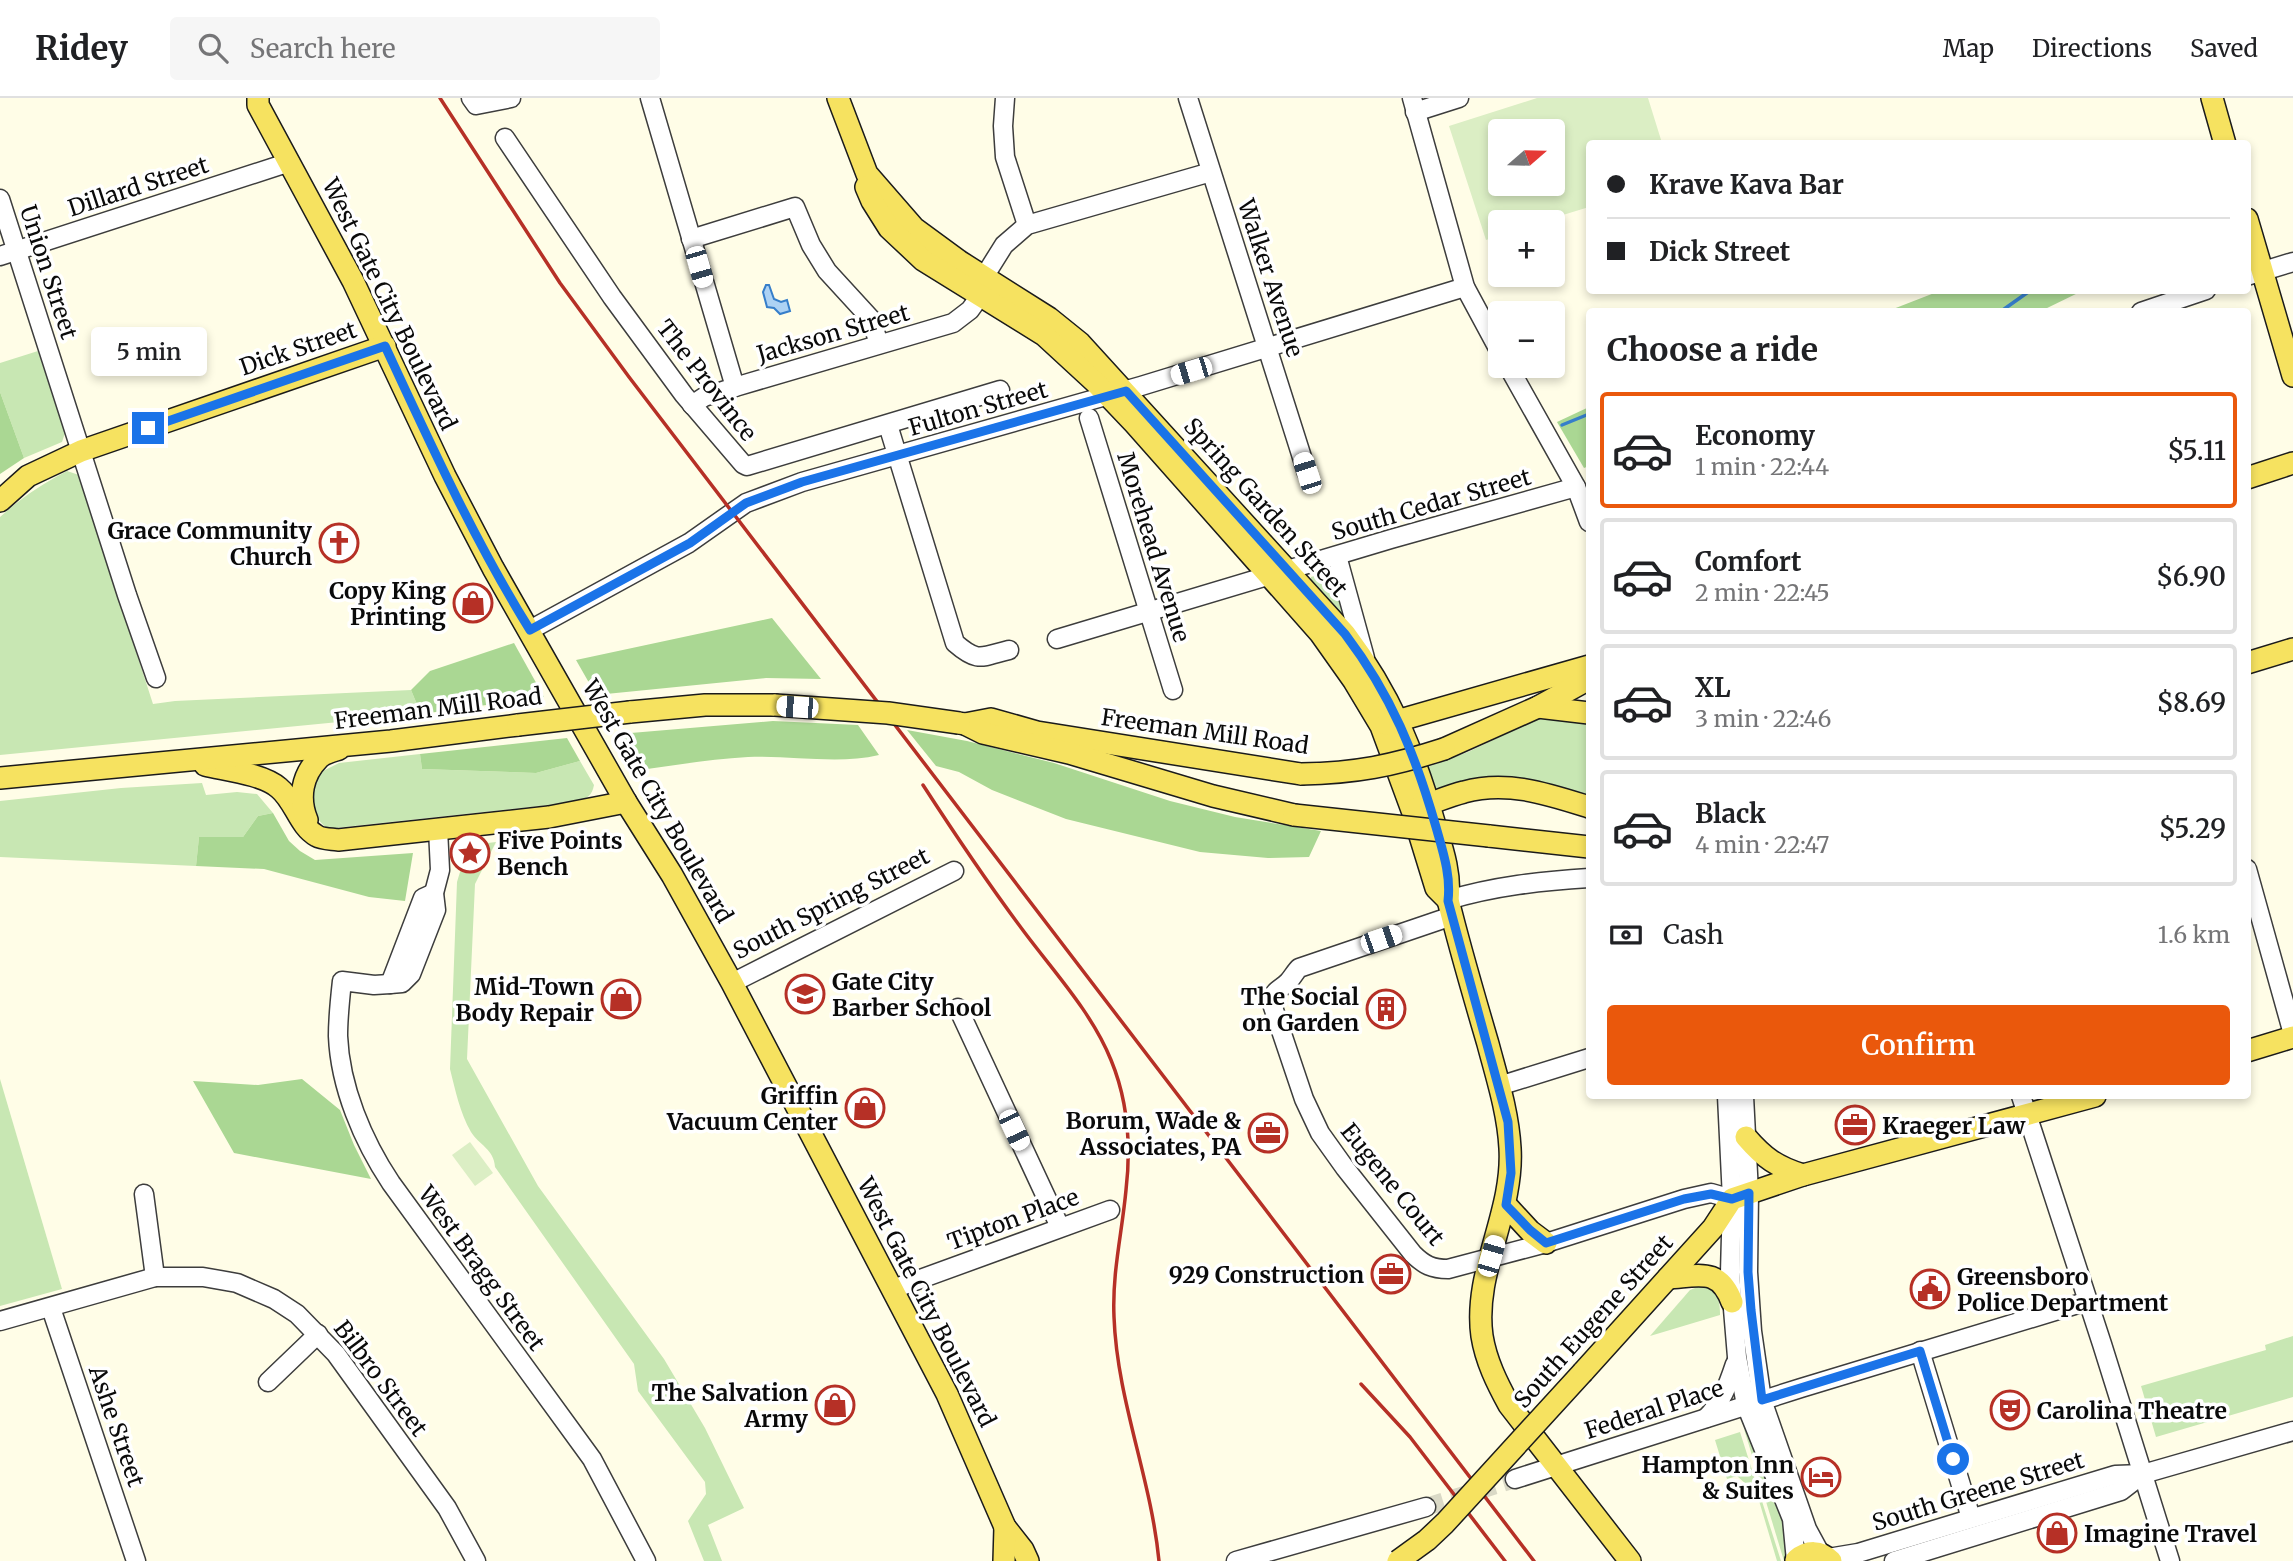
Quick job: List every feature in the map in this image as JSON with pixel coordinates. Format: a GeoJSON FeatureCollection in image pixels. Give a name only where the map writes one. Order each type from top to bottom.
{"type":"FeatureCollection","features":[{"type":"Feature","properties":{"kind":"main road","name":"Spring Garden Street"},"geometry":{"type":"LineString","coordinates":[[838,98],[867,174],[866,187],[889,228],[923,260],[982,286],[1117,393],[1232,533],[1345,634],[1365,661],[1420,807],[1436,888],[1450,908],[1508,1122],[1511,1173],[1506,1205],[1482,1297],[1482,1335],[1487,1355],[1494,1378],[1509,1405],[1630,1561]]}},
{"type":"Feature","properties":{"kind":"main road"},"geometry":{"type":"LineString","coordinates":[[2211,98],[2224,140]]}},
{"type":"Feature","properties":{"kind":"main road","name":"West Gate City Boulevard"},"geometry":{"type":"LineString","coordinates":[[254,100],[290,162],[385,346],[445,476],[494,568],[732,983],[951,1402],[1005,1527],[1028,1561]]}},
{"type":"Feature","properties":{"kind":"main road"},"geometry":{"type":"LineString","coordinates":[[2251,246],[2255,274],[2293,376]]}},
{"type":"Feature","properties":{"kind":"main road","name":"Dick Street"},"geometry":{"type":"LineString","coordinates":[[0,500],[29,476],[80,451],[385,346]]}},
{"type":"Feature","properties":{"kind":"main road"},"geometry":{"type":"LineString","coordinates":[[2251,477],[2293,463]]}},
{"type":"Feature","properties":{"kind":"main road","name":"Spring Garden Street"},"geometry":{"type":"LineString","coordinates":[[1278,574],[1340,660],[1390,723]]}},
{"type":"Feature","properties":{"kind":"main road"},"geometry":{"type":"LineString","coordinates":[[2251,662],[2293,649]]}},
{"type":"Feature","properties":{"kind":"main road"},"geometry":{"type":"LineString","coordinates":[[1390,723],[1586,667]]}},
{"type":"Feature","properties":{"kind":"main road","name":"Freeman Mill Road"},"geometry":{"type":"LineString","coordinates":[[962,724],[991,719],[1037,732],[1301,774],[1367,770],[1444,749],[1538,708],[1586,681]]}},
{"type":"Feature","properties":{"kind":"main road","name":"Freeman Mill Road"},"geometry":{"type":"LineString","coordinates":[[0,778],[349,745],[630,712],[705,705],[775,705],[888,713],[962,724],[983,733],[1069,753],[1213,796],[1294,815],[1586,847]]}},
{"type":"Feature","properties":{"kind":"main road"},"geometry":{"type":"LineString","coordinates":[[1538,708],[1586,713]]}},
{"type":"Feature","properties":{"kind":"main road"},"geometry":{"type":"LineString","coordinates":[[317,837],[306,817],[301,794],[307,774],[321,756],[349,745]]}},
{"type":"Feature","properties":{"kind":"main road"},"geometry":{"type":"LineString","coordinates":[[190,761],[262,779],[279,787],[305,825],[317,837],[338,840],[549,817],[626,802]]}},
{"type":"Feature","properties":{"kind":"main road"},"geometry":{"type":"LineString","coordinates":[[1420,807],[1465,791],[1499,787],[1539,791],[1586,806]]}},
{"type":"Feature","properties":{"kind":"main road"},"geometry":{"type":"LineString","coordinates":[[2251,1051],[2293,1036]]}},
{"type":"Feature","properties":{"kind":"main road"},"geometry":{"type":"LineString","coordinates":[[1741,1196],[2024,1105],[2071,1099]]}},
{"type":"Feature","properties":{"kind":"main road"},"geometry":{"type":"LineString","coordinates":[[1746,1137],[1760,1154],[1781,1168],[1803,1175]]}},
{"type":"Feature","properties":{"kind":"main road","name":"South Eugene Street"},"geometry":{"type":"LineString","coordinates":[[1398,1561],[1445,1523],[1741,1196]]}},
{"type":"Feature","properties":{"kind":"main road"},"geometry":{"type":"LineString","coordinates":[[1506,1205],[1546,1243]]}},
{"type":"Feature","properties":{"kind":"main road"},"geometry":{"type":"LineString","coordinates":[[1668,1278],[1702,1275],[1713,1277],[1722,1282],[1732,1302]]}},
{"type":"Feature","properties":{"kind":"main road","name":"West Gate City Boulevard"},"geometry":{"type":"LineString","coordinates":[[1004,1561],[1005,1527]]}},
{"type":"Feature","properties":{"kind":"main road"},"geometry":{"type":"LineString","coordinates":[[1796,1561],[1808,1553],[1827,1557]]}},
{"type":"Feature","properties":{"kind":"street"},"geometry":{"type":"LineString","coordinates":[[473,102],[511,98]]}},
{"type":"Feature","properties":{"kind":"street"},"geometry":{"type":"LineString","coordinates":[[650,98],[734,387]]}},
{"type":"Feature","properties":{"kind":"street"},"geometry":{"type":"LineString","coordinates":[[1005,98],[1005,157],[1027,225]]}},
{"type":"Feature","properties":{"kind":"street","name":"Walker Avenue"},"geometry":{"type":"LineString","coordinates":[[1188,98],[1307,473]]}},
{"type":"Feature","properties":{"kind":"street"},"geometry":{"type":"LineString","coordinates":[[1459,98],[1414,105],[1465,287],[1488,330]]}},
{"type":"Feature","properties":{"kind":"street","name":"The Province"},"geometry":{"type":"LineString","coordinates":[[505,138],[612,297],[692,405],[738,461],[747,466],[1000,390]]}},
{"type":"Feature","properties":{"kind":"street","name":"Dillard Street"},"geometry":{"type":"LineString","coordinates":[[8,254],[290,162]]}},
{"type":"Feature","properties":{"kind":"street"},"geometry":{"type":"LineString","coordinates":[[982,286],[1004,245],[1027,225],[1211,173]]}},
{"type":"Feature","properties":{"kind":"street","name":"Union Street"},"geometry":{"type":"LineString","coordinates":[[0,199],[8,254],[80,451],[156,678]]}},
{"type":"Feature","properties":{"kind":"street"},"geometry":{"type":"LineString","coordinates":[[691,239],[795,207],[811,246],[827,271],[871,319],[879,344]]}},
{"type":"Feature","properties":{"kind":"street"},"geometry":{"type":"LineString","coordinates":[[2255,274],[2293,262]]}},
{"type":"Feature","properties":{"kind":"street","name":"Jackson Street"},"geometry":{"type":"LineString","coordinates":[[692,405],[704,397],[734,387],[953,323],[970,310],[982,286]]}},
{"type":"Feature","properties":{"kind":"street","name":"Fulton Street"},"geometry":{"type":"LineString","coordinates":[[530,630],[690,543],[746,503],[802,482],[1117,393],[1465,287]]}},
{"type":"Feature","properties":{"kind":"street"},"geometry":{"type":"LineString","coordinates":[[2153,308],[2194,294]]}},
{"type":"Feature","properties":{"kind":"street"},"geometry":{"type":"LineString","coordinates":[[1515,378],[1576,487],[1586,514]]}},
{"type":"Feature","properties":{"kind":"street","name":"Morehead Avenue"},"geometry":{"type":"LineString","coordinates":[[1088,418],[1172,690]]}},
{"type":"Feature","properties":{"kind":"street"},"geometry":{"type":"LineString","coordinates":[[888,425],[956,643],[970,656],[982,657],[1009,650]]}},
{"type":"Feature","properties":{"kind":"street","name":"South Cedar Street"},"geometry":{"type":"LineString","coordinates":[[1057,639],[1576,487]]}},
{"type":"Feature","properties":{"kind":"street"},"geometry":{"type":"LineString","coordinates":[[1337,556],[1365,661]]}},
{"type":"Feature","properties":{"kind":"street","name":"West Bragg Street"},"geometry":{"type":"LineString","coordinates":[[438,829],[440,870],[433,893],[422,898],[411,974],[402,983],[374,985],[342,981],[338,1036],[353,1107],[377,1163],[592,1459],[646,1561]]}},
{"type":"Feature","properties":{"kind":"street","name":"South Spring Street"},"geometry":{"type":"LineString","coordinates":[[732,983],[954,870]]}},
{"type":"Feature","properties":{"kind":"street"},"geometry":{"type":"LineString","coordinates":[[1450,908],[1483,890],[1586,878]]}},
{"type":"Feature","properties":{"kind":"street"},"geometry":{"type":"LineString","coordinates":[[2251,884],[2293,1036]]}},
{"type":"Feature","properties":{"kind":"street","name":"Eugene Court"},"geometry":{"type":"LineString","coordinates":[[1450,908],[1299,968],[1288,983],[1278,988],[1272,1004],[1313,1121],[1330,1149],[1423,1264],[1435,1269],[1448,1269],[1546,1243],[1701,1195],[1741,1196]]}},
{"type":"Feature","properties":{"kind":"street"},"geometry":{"type":"LineString","coordinates":[[958,1007],[1060,1227]]}},
{"type":"Feature","properties":{"kind":"street"},"geometry":{"type":"LineString","coordinates":[[1499,1086],[1586,1059]]}},
{"type":"Feature","properties":{"kind":"street"},"geometry":{"type":"LineString","coordinates":[[1727,1099],[1748,1272],[1754,1403],[1807,1529],[1827,1557]]}},
{"type":"Feature","properties":{"kind":"street"},"geometry":{"type":"LineString","coordinates":[[1744,1099],[1746,1137],[1730,1273],[1737,1357],[1789,1508],[1795,1533],[1796,1561]]}},
{"type":"Feature","properties":{"kind":"street"},"geometry":{"type":"LineString","coordinates":[[2024,1105],[2170,1561]]}},
{"type":"Feature","properties":{"kind":"street"},"geometry":{"type":"LineString","coordinates":[[144,1194],[155,1277]]}},
{"type":"Feature","properties":{"kind":"street","name":"Tipton Place"},"geometry":{"type":"LineString","coordinates":[[894,1289],[1110,1210]]}},
{"type":"Feature","properties":{"kind":"street","name":"Bilbro Street"},"geometry":{"type":"LineString","coordinates":[[0,1321],[155,1277],[203,1277],[237,1283],[274,1298],[297,1314],[336,1354],[447,1508],[476,1561]]}},
{"type":"Feature","properties":{"kind":"street","name":"Federal Place"},"geometry":{"type":"LineString","coordinates":[[1515,1479],[2088,1301]]}},
{"type":"Feature","properties":{"kind":"street","name":"Ashe Street"},"geometry":{"type":"LineString","coordinates":[[51,1308],[136,1561]]}},
{"type":"Feature","properties":{"kind":"street"},"geometry":{"type":"LineString","coordinates":[[268,1382],[318,1334]]}},
{"type":"Feature","properties":{"kind":"street"},"geometry":{"type":"LineString","coordinates":[[1920,1351],[1971,1518]]}},
{"type":"Feature","properties":{"kind":"street"},"geometry":{"type":"LineString","coordinates":[[1706,1419],[1718,1406],[1737,1357]]}},
{"type":"Feature","properties":{"kind":"street","name":"South Greene Street"},"geometry":{"type":"LineString","coordinates":[[1827,1557],[1858,1553],[2115,1475],[2143,1474],[2293,1431]]}},
{"type":"Feature","properties":{"kind":"street","name":"South Greene Street"},"geometry":{"type":"LineString","coordinates":[[1894,1561],[2121,1491],[2143,1474]]}},
{"type":"Feature","properties":{"kind":"street"},"geometry":{"type":"LineString","coordinates":[[1236,1561],[1426,1507]]}},
{"type":"Feature","properties":{"kind":"green space"},"geometry":{"type":"Polygon","coordinates":[[[1537,98],[1648,98],[1661,140],[1586,140],[1586,208],[1565,214],[1565,210],[1488,210],[1486,240],[1449,126],[1537,98]]]}},
{"type":"Feature","properties":{"kind":"green space"},"geometry":{"type":"Polygon","coordinates":[[[1932,294],[2076,294],[2047,308],[1896,308],[1932,294]]]}},
{"type":"Feature","properties":{"kind":"green space"},"geometry":{"type":"Polygon","coordinates":[[[38,351],[65,433],[62,442],[24,458],[0,392],[0,363],[38,351]]]}},
{"type":"Feature","properties":{"kind":"green space"},"geometry":{"type":"Polygon","coordinates":[[[0,392],[24,458],[0,474],[0,392]]]}},
{"type":"Feature","properties":{"kind":"green space"},"geometry":{"type":"Polygon","coordinates":[[[1586,408],[1586,467],[1584,468],[1557,422],[1586,408]]]}},
{"type":"Feature","properties":{"kind":"green space"},"geometry":{"type":"Polygon","coordinates":[[[67,471],[79,475],[153,704],[411,690],[421,714],[0,755],[0,517],[32,492],[67,471]]]}},
{"type":"Feature","properties":{"kind":"green space"},"geometry":{"type":"Polygon","coordinates":[[[1336,572],[1347,622],[1311,581],[1311,577],[1336,572]]]}},
{"type":"Feature","properties":{"kind":"green space"},"geometry":{"type":"Polygon","coordinates":[[[772,618],[821,679],[766,678],[596,695],[576,660],[772,618]]]}},
{"type":"Feature","properties":{"kind":"green space"},"geometry":{"type":"Polygon","coordinates":[[[514,643],[544,697],[421,714],[411,690],[430,671],[514,643]]]}},
{"type":"Feature","properties":{"kind":"green space"},"geometry":{"type":"Polygon","coordinates":[[[1542,717],[1586,721],[1586,801],[1432,790],[1425,768],[1468,752],[1542,717]]]}},
{"type":"Feature","properties":{"kind":"green space"},"geometry":{"type":"Polygon","coordinates":[[[773,721],[858,725],[879,755],[831,760],[748,757],[640,770],[619,734],[773,721]]]}},
{"type":"Feature","properties":{"kind":"green space"},"geometry":{"type":"Polygon","coordinates":[[[907,730],[967,741],[1054,763],[1170,801],[1235,817],[1321,831],[1309,857],[1268,858],[1200,852],[1066,819],[992,790],[959,772],[936,766],[907,730]]]}},
{"type":"Feature","properties":{"kind":"green space"},"geometry":{"type":"Polygon","coordinates":[[[567,738],[580,761],[536,773],[422,769],[420,754],[567,738]]]}},
{"type":"Feature","properties":{"kind":"green space"},"geometry":{"type":"Polygon","coordinates":[[[420,754],[422,769],[536,773],[580,761],[594,785],[588,796],[577,802],[335,828],[325,827],[316,817],[311,805],[315,779],[323,771],[339,763],[420,754]]]}},
{"type":"Feature","properties":{"kind":"green space"},"geometry":{"type":"Polygon","coordinates":[[[202,783],[206,795],[237,792],[257,794],[273,813],[258,816],[243,837],[199,837],[196,866],[0,857],[0,801],[121,788],[202,783]]]}},
{"type":"Feature","properties":{"kind":"green space"},"geometry":{"type":"Polygon","coordinates":[[[273,813],[289,841],[315,860],[413,853],[405,901],[369,897],[264,869],[196,866],[199,837],[243,837],[258,816],[273,813]]]}},
{"type":"Feature","properties":{"kind":"green space"},"geometry":{"type":"Polygon","coordinates":[[[496,842],[475,884],[467,1059],[538,1186],[664,1359],[705,1428],[744,1508],[708,1525],[722,1561],[704,1561],[688,1521],[706,1494],[705,1482],[638,1391],[634,1364],[495,1167],[489,1151],[471,1132],[458,1101],[450,1069],[457,882],[463,862],[463,846],[496,842]]]}},
{"type":"Feature","properties":{"kind":"green space"},"geometry":{"type":"Polygon","coordinates":[[[0,1079],[62,1289],[0,1306],[0,1079]]]}},
{"type":"Feature","properties":{"kind":"green space"},"geometry":{"type":"Polygon","coordinates":[[[302,1079],[340,1110],[371,1179],[234,1153],[193,1081],[258,1085],[302,1079]]]}},
{"type":"Feature","properties":{"kind":"green space"},"geometry":{"type":"Polygon","coordinates":[[[470,1142],[493,1173],[475,1186],[452,1155],[470,1142]]]}},
{"type":"Feature","properties":{"kind":"green space"},"geometry":{"type":"Polygon","coordinates":[[[1700,1286],[1714,1292],[1720,1315],[1650,1336],[1690,1290],[1700,1286]]]}},
{"type":"Feature","properties":{"kind":"green space"},"geometry":{"type":"Polygon","coordinates":[[[2293,1336],[2293,1397],[2156,1437],[2141,1386],[2266,1350],[2265,1345],[2293,1336]]]}},
{"type":"Feature","properties":{"kind":"green space"},"geometry":{"type":"Polygon","coordinates":[[[1744,1429],[1784,1521],[1789,1561],[1784,1561],[1744,1429]]]}},
{"type":"Feature","properties":{"kind":"green space"},"geometry":{"type":"Polygon","coordinates":[[[1740,1432],[1781,1561],[1777,1561],[1757,1494],[1737,1476],[1727,1479],[1715,1440],[1740,1432]]]}},
{"type":"Feature","properties":{"kind":"water"},"geometry":{"type":"Polygon","coordinates":[[[766,285],[769,285],[774,299],[781,302],[787,300],[790,311],[780,314],[774,308],[767,307],[763,292],[766,285]]]}},
{"type":"Feature","properties":{"kind":"waterway"},"geometry":{"type":"LineString","coordinates":[[2006,308],[2025,294]]}},
{"type":"Feature","properties":{"kind":"waterway"},"geometry":{"type":"LineString","coordinates":[[1562,425],[1586,415]]}},
{"type":"Feature","properties":{"kind":"tunnel"},"geometry":{"type":"LineString","coordinates":[[1426,1507],[1515,1479]]}},
{"type":"Feature","properties":{"kind":"railway"},"geometry":{"type":"LineString","coordinates":[[440,98],[560,283],[629,377],[1534,1561]]}},
{"type":"Feature","properties":{"kind":"railway"},"geometry":{"type":"LineString","coordinates":[[923,785],[999,897],[1094,1026],[1117,1076],[1125,1108],[1128,1157],[1114,1285],[1116,1348],[1127,1409],[1149,1500],[1159,1561]]}},
{"type":"Feature","properties":{"kind":"railway"},"geometry":{"type":"LineString","coordinates":[[1361,1384],[1410,1437],[1505,1561]]}},
{"type":"Feature","properties":{"kind":"place","name":"Grace Community Church"},"geometry":{"type":"Point","coordinates":[339,543]}},
{"type":"Feature","properties":{"kind":"place","name":"Copy King Printing"},"geometry":{"type":"Point","coordinates":[473,603]}},
{"type":"Feature","properties":{"kind":"place","name":"Five Points Bench"},"geometry":{"type":"Point","coordinates":[470,853]}},
{"type":"Feature","properties":{"kind":"place","name":"Gate City Barber School"},"geometry":{"type":"Point","coordinates":[805,994]}},
{"type":"Feature","properties":{"kind":"place","name":"Mid-Town Body Repair"},"geometry":{"type":"Point","coordinates":[621,999]}},
{"type":"Feature","properties":{"kind":"place","name":"The Social on Garden"},"geometry":{"type":"Point","coordinates":[1386,1009]}},
{"type":"Feature","properties":{"kind":"place","name":"Griffin Vacuum Center"},"geometry":{"type":"Point","coordinates":[865,1108]}},
{"type":"Feature","properties":{"kind":"place","name":"Kraeger Law"},"geometry":{"type":"Point","coordinates":[1855,1125]}},
{"type":"Feature","properties":{"kind":"place","name":"Borum, Wade & Associates, PA"},"geometry":{"type":"Point","coordinates":[1268,1133]}},
{"type":"Feature","properties":{"kind":"place","name":"929 Construction"},"geometry":{"type":"Point","coordinates":[1391,1274]}},
{"type":"Feature","properties":{"kind":"place","name":"Greensboro Police Department"},"geometry":{"type":"Point","coordinates":[1930,1289]}},
{"type":"Feature","properties":{"kind":"place","name":"The Salvation Army"},"geometry":{"type":"Point","coordinates":[835,1405]}},
{"type":"Feature","properties":{"kind":"place","name":"Carolina Theatre"},"geometry":{"type":"Point","coordinates":[2010,1410]}},
{"type":"Feature","properties":{"kind":"place","name":"Hampton Inn & Suites"},"geometry":{"type":"Point","coordinates":[1821,1477]}},
{"type":"Feature","properties":{"kind":"place","name":"Imagine Travel"},"geometry":{"type":"Point","coordinates":[2057,1533]}},
{"type":"Feature","properties":{"kind":"route"},"geometry":{"type":"LineString","coordinates":[[148,428],[385,346],[445,476],[530,630],[690,543],[746,503],[802,482],[1126,391],[1345,634],[1365,661],[1399,720],[1429,804],[1444,857],[1450,882],[1448,901],[1508,1122],[1511,1173],[1506,1205],[1546,1243],[1684,1199],[1711,1194],[1732,1199],[1749,1193],[1748,1272],[1752,1331],[1762,1400],[1920,1351],[1953,1459]]}}]}
